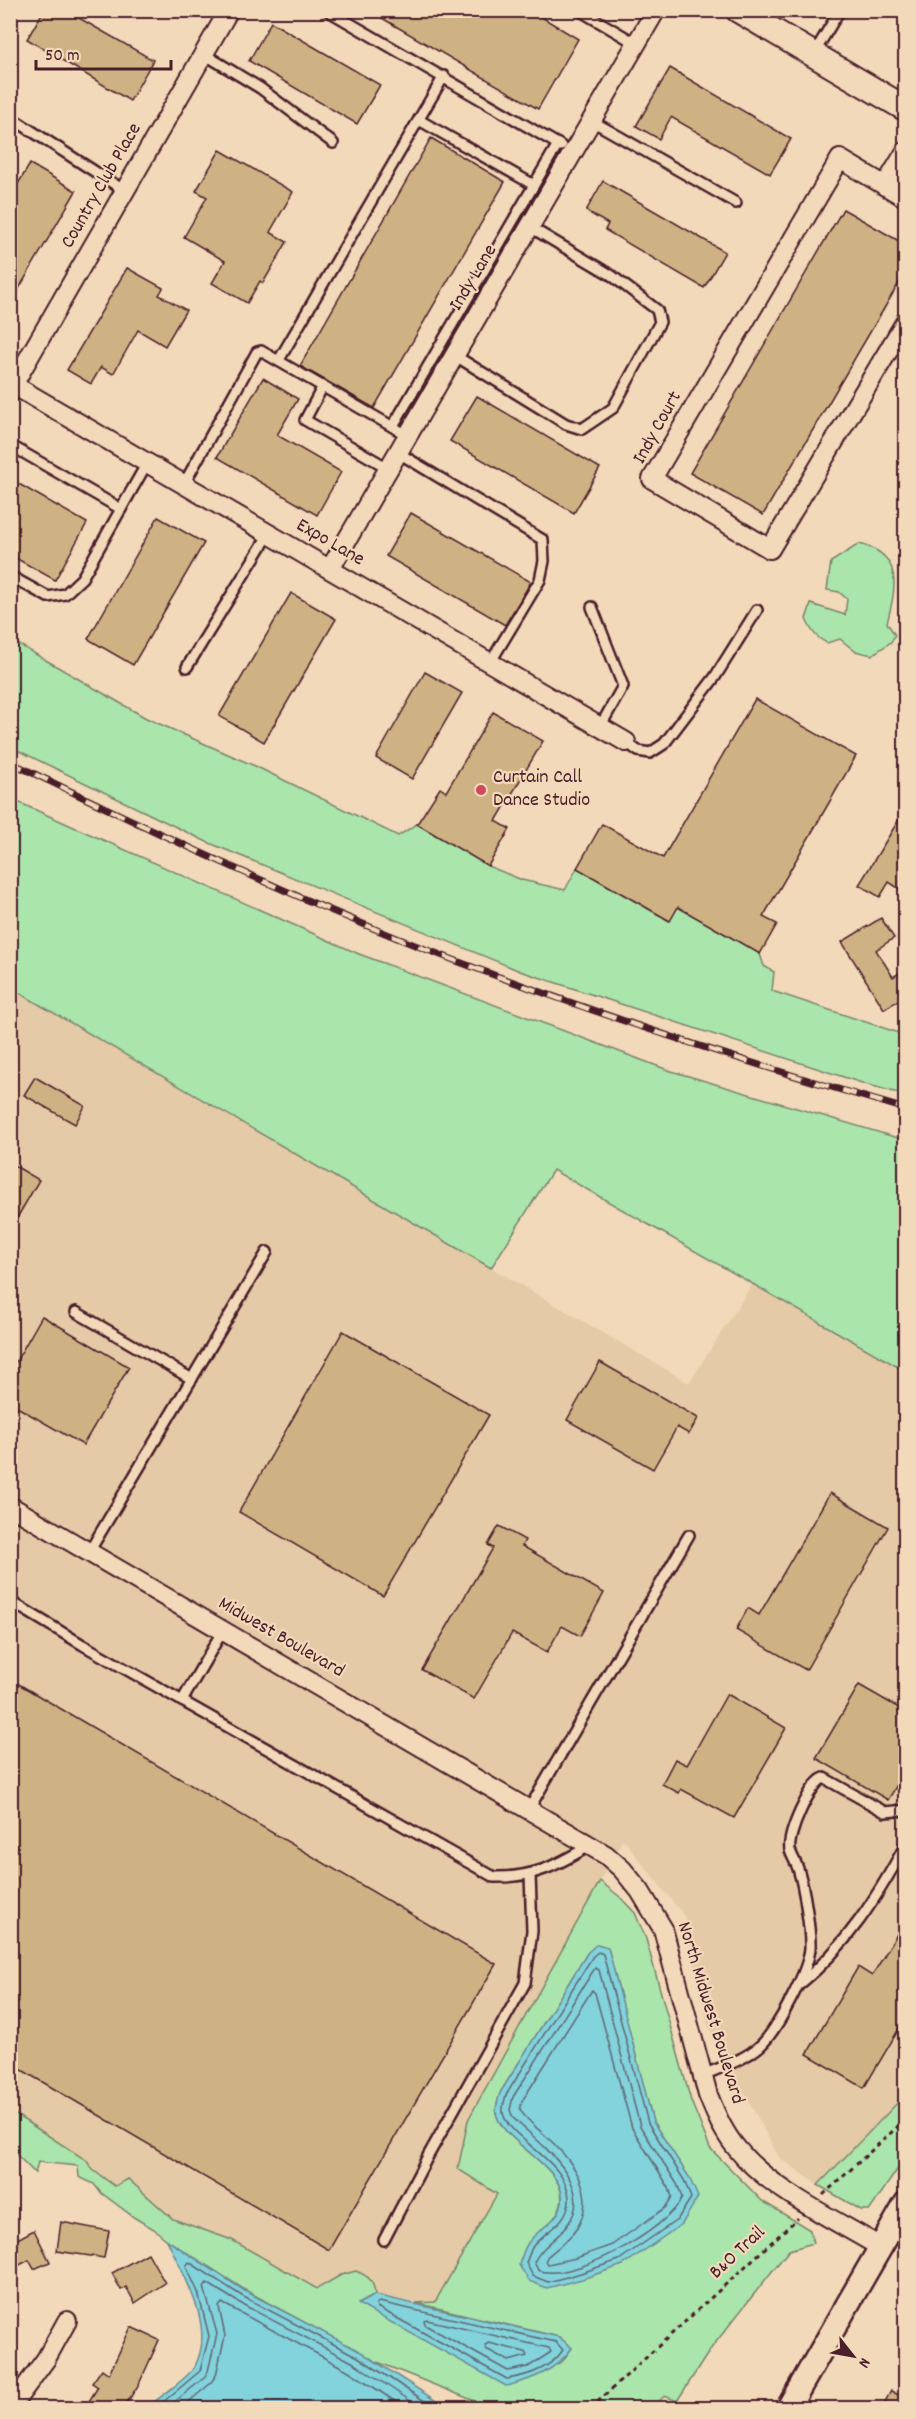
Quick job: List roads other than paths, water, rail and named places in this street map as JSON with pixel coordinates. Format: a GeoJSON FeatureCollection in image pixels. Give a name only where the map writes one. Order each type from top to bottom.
{"type":"FeatureCollection","features":[{"type":"Feature","properties":{"kind":"main road"},"geometry":{"type":"LineString","coordinates":[[740,11],[906,108]]}},
{"type":"Feature","properties":{"kind":"street","name":"Country Club Place"},"geometry":{"type":"LineString","coordinates":[[12,384],[229,10]]}},
{"type":"Feature","properties":{"kind":"street","name":"Indy Lane"},"geometry":{"type":"LineString","coordinates":[[330,569],[393,460],[400,431],[454,355],[530,227],[566,148],[592,121],[656,10]]}},
{"type":"Feature","properties":{"kind":"street"},"geometry":{"type":"LineString","coordinates":[[885,186],[906,151]]}},
{"type":"Feature","properties":{"kind":"street","name":"Indy Court"},"geometry":{"type":"LineString","coordinates":[[906,198],[840,159],[652,480],[770,549],[906,321]]}},
{"type":"Feature","properties":{"kind":"street","name":"Expo Lane"},"geometry":{"type":"LineString","coordinates":[[12,384],[626,742]]}},
{"type":"Feature","properties":{"kind":"street","name":"Midwest Boulevard"},"geometry":{"type":"LineString","coordinates":[[10,1506],[529,1809]]}},
{"type":"Feature","properties":{"kind":"street","name":"North Midwest Boulevard"},"geometry":{"type":"LineString","coordinates":[[529,1809],[591,1845],[614,1862],[632,1879],[658,1920],[671,1956],[716,2117],[739,2152],[764,2176],[880,2247]]}},
{"type":"Feature","properties":{"kind":"street"},"geometry":{"type":"LineString","coordinates":[[788,2409],[906,2203]]}},
{"type":"Feature","properties":{"kind":"street"},"geometry":{"type":"LineString","coordinates":[[10,2408],[46,2359],[67,2321]]}},
{"type":"Feature","properties":{"kind":"lane"},"geometry":{"type":"LineString","coordinates":[[184,484],[257,352],[264,351],[400,431],[534,186],[566,148],[327,10]]}},
{"type":"Feature","properties":{"kind":"lane"},"geometry":{"type":"LineString","coordinates":[[579,10],[637,44]]}},
{"type":"Feature","properties":{"kind":"lane"},"geometry":{"type":"LineString","coordinates":[[813,55],[840,10]]}},
{"type":"Feature","properties":{"kind":"lane"},"geometry":{"type":"LineString","coordinates":[[204,54],[260,88],[333,143]]}},
{"type":"Feature","properties":{"kind":"lane"},"geometry":{"type":"LineString","coordinates":[[279,360],[444,76]]}},
{"type":"Feature","properties":{"kind":"lane"},"geometry":{"type":"LineString","coordinates":[[10,117],[125,191]]}},
{"type":"Feature","properties":{"kind":"lane"},"geometry":{"type":"LineString","coordinates":[[420,120],[534,186]]}},
{"type":"Feature","properties":{"kind":"lane"},"geometry":{"type":"LineString","coordinates":[[592,121],[736,203]]}},
{"type":"Feature","properties":{"kind":"lane"},"geometry":{"type":"LineString","coordinates":[[454,355],[566,424],[582,429],[614,408],[660,322],[657,310],[611,275],[530,227]]}},
{"type":"Feature","properties":{"kind":"lane"},"geometry":{"type":"LineString","coordinates":[[323,386],[305,420],[393,460],[543,540],[544,561],[540,580],[490,663]]}},
{"type":"Feature","properties":{"kind":"lane"},"geometry":{"type":"LineString","coordinates":[[10,445],[121,509]]}},
{"type":"Feature","properties":{"kind":"lane"},"geometry":{"type":"LineString","coordinates":[[10,576],[48,597],[65,594],[82,578],[147,463]]}},
{"type":"Feature","properties":{"kind":"lane"},"geometry":{"type":"LineString","coordinates":[[188,667],[269,534]]}},
{"type":"Feature","properties":{"kind":"lane"},"geometry":{"type":"LineString","coordinates":[[592,607],[623,686],[600,727]]}},
{"type":"Feature","properties":{"kind":"lane"},"geometry":{"type":"LineString","coordinates":[[626,742],[638,751],[650,753],[664,744],[715,677],[757,610]]}},
{"type":"Feature","properties":{"kind":"lane"},"geometry":{"type":"LineString","coordinates":[[89,1552],[267,1252]]}},
{"type":"Feature","properties":{"kind":"lane"},"geometry":{"type":"LineString","coordinates":[[76,1312],[192,1379]]}},
{"type":"Feature","properties":{"kind":"lane"},"geometry":{"type":"LineString","coordinates":[[529,1809],[689,1535]]}},
{"type":"Feature","properties":{"kind":"lane"},"geometry":{"type":"LineString","coordinates":[[10,1601],[494,1877],[530,1875],[555,1866],[591,1845]]}},
{"type":"Feature","properties":{"kind":"lane"},"geometry":{"type":"LineString","coordinates":[[182,1701],[223,1630]]}},
{"type":"Feature","properties":{"kind":"lane"},"geometry":{"type":"LineString","coordinates":[[703,2075],[734,2062],[758,2048],[770,2036],[805,1970],[811,1947],[799,1873],[790,1849],[790,1837],[795,1822],[815,1785],[824,1778],[885,1812],[906,1810]]}},
{"type":"Feature","properties":{"kind":"lane"},"geometry":{"type":"LineString","coordinates":[[796,1987],[823,1965],[853,1931],[906,1844]]}},
{"type":"Feature","properties":{"kind":"lane"},"geometry":{"type":"LineString","coordinates":[[384,2240],[428,2156],[525,1983],[532,1931],[530,1875]]}},
{"type":"Feature","properties":{"kind":"water"},"geometry":{"type":"Polygon","coordinates":[[[597,1944],[608,1947],[653,2122],[689,2177],[698,2197],[682,2224],[623,2265],[547,2288],[529,2281],[519,2265],[528,2243],[557,2215],[562,2202],[561,2189],[544,2165],[499,2122],[496,2109],[500,2093],[588,1952],[597,1944]]]}},
{"type":"Feature","properties":{"kind":"water"},"geometry":{"type":"Polygon","coordinates":[[[167,2240],[245,2291],[361,2352],[447,2408],[146,2408],[192,2370],[201,2351],[200,2318],[189,2285],[167,2240]]]}},
{"type":"Feature","properties":{"kind":"water"},"geometry":{"type":"Polygon","coordinates":[[[375,2295],[559,2337],[572,2348],[558,2363],[543,2373],[506,2386],[358,2304],[375,2295]]]}},
{"type":"Feature","properties":{"kind":"railway"},"geometry":{"type":"LineString","coordinates":[[10,762],[154,831],[397,938],[523,986],[649,1030],[906,1109]]}},
{"type":"Feature","properties":{"kind":"place","name":"Curtain Call Dance Studio"},"geometry":{"type":"Point","coordinates":[481,790]}}]}
